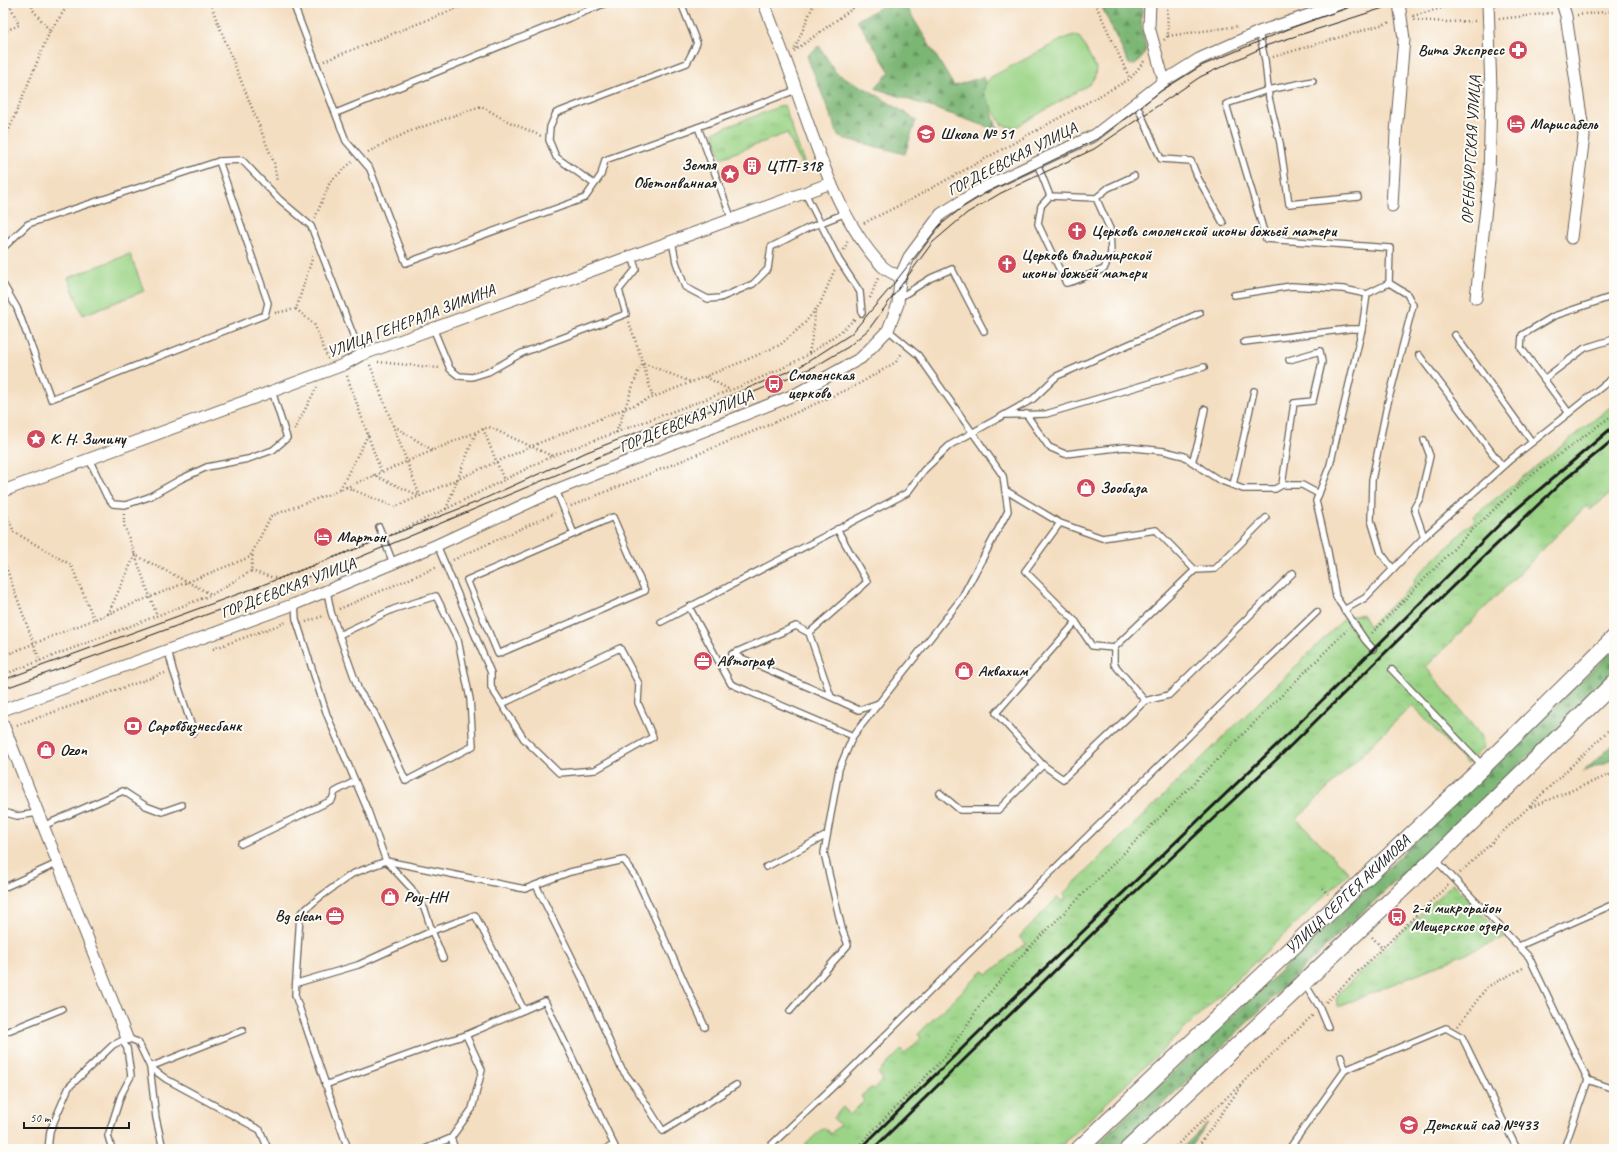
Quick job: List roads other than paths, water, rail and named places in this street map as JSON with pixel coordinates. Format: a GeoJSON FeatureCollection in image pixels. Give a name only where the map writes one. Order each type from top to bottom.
{"type":"FeatureCollection","features":[{"type":"Feature","properties":{"kind":"main road","name":"УЛИЦА СЕРГЕЯ АКИМОВА"},"geometry":{"type":"LineString","coordinates":[[1079,1149],[1483,766],[1614,638]]}},
{"type":"Feature","properties":{"kind":"main road","name":"УЛИЦА СЕРГЕЯ АКИМОВА"},"geometry":{"type":"LineString","coordinates":[[1128,1149],[1434,859],[1614,683]]}},
{"type":"Feature","properties":{"kind":"street"},"geometry":{"type":"LineString","coordinates":[[764,3],[831,183],[858,236],[883,268],[900,277]]}},
{"type":"Feature","properties":{"kind":"street"},"geometry":{"type":"LineString","coordinates":[[1150,3],[1148,28],[1164,81]]}},
{"type":"Feature","properties":{"kind":"street","name":"ГОРДЕЕВСКАЯ УЛИЦА"},"geometry":{"type":"LineString","coordinates":[[3,710],[295,604],[437,545],[556,490],[796,394],[862,358],[888,330],[894,318],[899,298],[900,277],[909,257],[941,214],[983,188],[1095,135],[1164,81],[1199,58],[1259,32],[1342,3]]}},
{"type":"Feature","properties":{"kind":"street"},"geometry":{"type":"LineString","coordinates":[[1392,206],[1396,133],[1404,39],[1399,3]]}},
{"type":"Feature","properties":{"kind":"street","name":"ОРЕНБУРГСКАЯ УЛИЦА"},"geometry":{"type":"LineString","coordinates":[[1476,298],[1489,180],[1491,90],[1488,3]]}},
{"type":"Feature","properties":{"kind":"street"},"geometry":{"type":"LineString","coordinates":[[1562,3],[1566,16],[1584,136],[1572,238]]}},
{"type":"Feature","properties":{"kind":"street","name":"УЛИЦА ГЕНЕРАЛА ЗИМИНА"},"geometry":{"type":"LineString","coordinates":[[3,491],[343,365],[433,328],[831,183]]}},
{"type":"Feature","properties":{"kind":"street"},"geometry":{"type":"LineString","coordinates":[[4,727],[125,1039]]}},
{"type":"Feature","properties":{"kind":"lane"},"geometry":{"type":"LineString","coordinates":[[293,3],[346,141],[370,169],[406,263],[585,198],[601,176],[605,160],[796,90]]}},
{"type":"Feature","properties":{"kind":"lane"},"geometry":{"type":"LineString","coordinates":[[336,113],[606,3]]}},
{"type":"Feature","properties":{"kind":"lane"},"geometry":{"type":"LineString","coordinates":[[594,184],[556,157],[548,140],[550,127],[556,113],[687,63],[697,43],[681,3]]}},
{"type":"Feature","properties":{"kind":"lane"},"geometry":{"type":"LineString","coordinates":[[1259,32],[1265,60],[1268,90],[1280,143],[1289,204],[1358,197]]}},
{"type":"Feature","properties":{"kind":"lane"},"geometry":{"type":"LineString","coordinates":[[1313,81],[1268,90],[1226,104],[1266,239],[1390,248],[1389,283]]}},
{"type":"Feature","properties":{"kind":"lane"},"geometry":{"type":"LineString","coordinates":[[1136,103],[1161,159],[1191,161],[1198,178],[1223,223]]}},
{"type":"Feature","properties":{"kind":"lane"},"geometry":{"type":"LineString","coordinates":[[698,127],[732,220]]}},
{"type":"Feature","properties":{"kind":"lane"},"geometry":{"type":"LineString","coordinates":[[3,248],[28,224],[219,161],[242,160],[279,199],[311,226],[365,356]]}},
{"type":"Feature","properties":{"kind":"lane"},"geometry":{"type":"LineString","coordinates":[[3,284],[18,308],[51,399],[265,315],[268,303],[219,161]]}},
{"type":"Feature","properties":{"kind":"lane"},"geometry":{"type":"LineString","coordinates":[[1037,163],[1050,196]]}},
{"type":"Feature","properties":{"kind":"lane"},"geometry":{"type":"LineString","coordinates":[[1050,196],[1096,198],[1108,188],[1134,176]]}},
{"type":"Feature","properties":{"kind":"lane"},"geometry":{"type":"LineString","coordinates":[[805,193],[839,260],[860,292],[862,313]]}},
{"type":"Feature","properties":{"kind":"lane"},"geometry":{"type":"LineString","coordinates":[[1050,196],[1041,206],[1038,224],[1066,283],[1104,269],[1111,253],[1110,229],[1096,198]]}},
{"type":"Feature","properties":{"kind":"lane"},"geometry":{"type":"LineString","coordinates":[[672,241],[676,262],[685,287],[708,299],[720,298],[752,284],[768,269],[771,247],[821,223],[846,213]]}},
{"type":"Feature","properties":{"kind":"lane"},"geometry":{"type":"LineString","coordinates":[[433,328],[450,369],[458,376],[472,377],[483,374],[522,353],[626,314],[619,290],[636,269],[632,256]]}},
{"type":"Feature","properties":{"kind":"lane"},"geometry":{"type":"LineString","coordinates":[[899,298],[931,278],[952,269],[984,331]]}},
{"type":"Feature","properties":{"kind":"lane"},"geometry":{"type":"LineString","coordinates":[[1234,295],[1292,286],[1343,289],[1367,294],[1389,283]]}},
{"type":"Feature","properties":{"kind":"lane"},"geometry":{"type":"LineString","coordinates":[[1389,283],[1407,294],[1413,305],[1386,410],[1372,480],[1371,520],[1381,553],[1393,569]]}},
{"type":"Feature","properties":{"kind":"lane"},"geometry":{"type":"LineString","coordinates":[[1367,294],[1362,329],[1330,465],[1316,501],[1328,552],[1336,598],[1353,624],[1373,649]]}},
{"type":"Feature","properties":{"kind":"lane"},"geometry":{"type":"LineString","coordinates":[[1569,413],[1521,348],[1522,335],[1554,316],[1614,296]]}},
{"type":"Feature","properties":{"kind":"lane"},"geometry":{"type":"LineString","coordinates":[[661,622],[907,493],[924,470],[950,445],[1033,399],[1057,376],[1200,312]]}},
{"type":"Feature","properties":{"kind":"lane"},"geometry":{"type":"LineString","coordinates":[[1244,342],[1349,329],[1362,329]]}},
{"type":"Feature","properties":{"kind":"lane"},"geometry":{"type":"LineString","coordinates":[[790,1011],[848,945],[842,929],[824,854],[839,769],[853,736],[961,599],[1008,511],[1003,476],[918,355],[888,330]]}},
{"type":"Feature","properties":{"kind":"lane"},"geometry":{"type":"LineString","coordinates":[[1455,335],[1532,442]]}},
{"type":"Feature","properties":{"kind":"lane"},"geometry":{"type":"LineString","coordinates":[[1544,379],[1585,348],[1614,339]]}},
{"type":"Feature","properties":{"kind":"lane"},"geometry":{"type":"LineString","coordinates":[[1282,485],[1294,403],[1313,401],[1322,362],[1320,351],[1289,360]]}},
{"type":"Feature","properties":{"kind":"lane"},"geometry":{"type":"LineString","coordinates":[[1419,355],[1502,466]]}},
{"type":"Feature","properties":{"kind":"lane"},"geometry":{"type":"LineString","coordinates":[[1005,415],[1046,414],[1204,367]]}},
{"type":"Feature","properties":{"kind":"lane"},"geometry":{"type":"LineString","coordinates":[[1344,610],[1365,598],[1424,537],[1502,466],[1614,377]]}},
{"type":"Feature","properties":{"kind":"lane"},"geometry":{"type":"LineString","coordinates":[[89,459],[107,497],[113,504],[125,505],[149,497],[181,479],[207,467],[248,459],[273,450],[287,438],[272,391]]}},
{"type":"Feature","properties":{"kind":"lane"},"geometry":{"type":"LineString","coordinates":[[1233,485],[1254,391]]}},
{"type":"Feature","properties":{"kind":"lane"},"geometry":{"type":"LineString","coordinates":[[1192,462],[1198,443],[1205,409]]}},
{"type":"Feature","properties":{"kind":"lane"},"geometry":{"type":"LineString","coordinates":[[1026,414],[1049,447],[1065,454],[1125,447],[1164,451],[1184,456],[1219,480],[1243,489],[1275,488],[1282,485],[1302,485],[1319,494]]}},
{"type":"Feature","properties":{"kind":"lane"},"geometry":{"type":"LineString","coordinates":[[1424,440],[1430,456],[1420,498],[1414,508],[1424,537]]}},
{"type":"Feature","properties":{"kind":"lane"},"geometry":{"type":"LineString","coordinates":[[556,490],[574,534]]}},
{"type":"Feature","properties":{"kind":"lane"},"geometry":{"type":"LineString","coordinates":[[1005,490],[1060,523],[1102,538],[1156,530],[1195,570]]}},
{"type":"Feature","properties":{"kind":"lane"},"geometry":{"type":"LineString","coordinates":[[613,517],[645,591],[498,654],[467,580],[574,534],[613,517]]}},
{"type":"Feature","properties":{"kind":"lane"},"geometry":{"type":"LineString","coordinates":[[1145,701],[1114,664],[1114,648],[1195,570],[1215,570],[1266,518]]}},
{"type":"Feature","properties":{"kind":"lane"},"geometry":{"type":"LineString","coordinates":[[1060,523],[1025,571],[1076,622],[1092,646],[1114,648]]}},
{"type":"Feature","properties":{"kind":"lane"},"geometry":{"type":"LineString","coordinates":[[379,527],[393,563]]}},
{"type":"Feature","properties":{"kind":"lane"},"geometry":{"type":"LineString","coordinates":[[809,633],[867,582],[837,529]]}},
{"type":"Feature","properties":{"kind":"lane"},"geometry":{"type":"LineString","coordinates":[[437,545],[491,673],[491,687],[524,739],[559,773],[595,770],[653,737],[638,703],[639,684],[620,648],[502,704]]}},
{"type":"Feature","properties":{"kind":"lane"},"geometry":{"type":"LineString","coordinates":[[1076,622],[996,713],[1043,765],[1062,779],[1145,701],[1169,695],[1293,573]]}},
{"type":"Feature","properties":{"kind":"lane"},"geometry":{"type":"LineString","coordinates":[[327,591],[331,612],[339,635],[359,691],[374,712],[406,781],[473,746],[470,699],[458,640],[436,596],[394,609],[339,635]]}},
{"type":"Feature","properties":{"kind":"lane"},"geometry":{"type":"LineString","coordinates":[[295,604],[296,619],[327,715],[368,811],[386,861],[411,888],[425,910],[443,958]]}},
{"type":"Feature","properties":{"kind":"lane"},"geometry":{"type":"LineString","coordinates":[[689,607],[731,684],[853,736]]}},
{"type":"Feature","properties":{"kind":"lane"},"geometry":{"type":"LineString","coordinates":[[767,1149],[839,1081],[1249,677],[1317,612]]}},
{"type":"Feature","properties":{"kind":"lane"},"geometry":{"type":"LineString","coordinates":[[831,697],[809,633],[796,626],[732,654],[859,710],[880,703]]}},
{"type":"Feature","properties":{"kind":"lane"},"geometry":{"type":"LineString","coordinates":[[168,650],[173,670],[194,732]]}},
{"type":"Feature","properties":{"kind":"lane"},"geometry":{"type":"LineString","coordinates":[[1392,670],[1483,766]]}},
{"type":"Feature","properties":{"kind":"lane"},"geometry":{"type":"LineString","coordinates":[[940,792],[960,810],[998,810],[1043,765]]}},
{"type":"Feature","properties":{"kind":"lane"},"geometry":{"type":"LineString","coordinates":[[241,844],[332,800],[335,792],[355,781]]}},
{"type":"Feature","properties":{"kind":"lane"},"geometry":{"type":"LineString","coordinates":[[43,826],[123,791],[146,806],[162,812],[182,805]]}},
{"type":"Feature","properties":{"kind":"lane"},"geometry":{"type":"LineString","coordinates":[[3,812],[17,816],[38,813]]}},
{"type":"Feature","properties":{"kind":"lane"},"geometry":{"type":"LineString","coordinates":[[766,867],[828,835]]}},
{"type":"Feature","properties":{"kind":"lane"},"geometry":{"type":"LineString","coordinates":[[1434,859],[1529,957],[1588,1080],[1564,1149]]}},
{"type":"Feature","properties":{"kind":"lane"},"geometry":{"type":"LineString","coordinates":[[348,1149],[295,995],[297,983],[300,914],[320,897],[352,874],[386,861],[525,889],[570,872],[624,860],[636,877],[705,1027]]}},
{"type":"Feature","properties":{"kind":"lane"},"geometry":{"type":"LineString","coordinates":[[3,888],[58,864]]}},
{"type":"Feature","properties":{"kind":"lane"},"geometry":{"type":"LineString","coordinates":[[536,885],[582,978],[621,1068],[638,1091],[663,1131],[736,1086]]}},
{"type":"Feature","properties":{"kind":"lane"},"geometry":{"type":"LineString","coordinates":[[1519,946],[1614,904]]}},
{"type":"Feature","properties":{"kind":"lane"},"geometry":{"type":"LineString","coordinates":[[297,983],[358,965],[432,931],[475,915],[524,1010]]}},
{"type":"Feature","properties":{"kind":"lane"},"geometry":{"type":"LineString","coordinates":[[1303,982],[1320,1008],[1328,1028]]}},
{"type":"Feature","properties":{"kind":"lane"},"geometry":{"type":"LineString","coordinates":[[325,1085],[466,1035],[545,1001],[615,1147],[606,1149]]}},
{"type":"Feature","properties":{"kind":"lane"},"geometry":{"type":"LineString","coordinates":[[3,1033],[62,1009]]}},
{"type":"Feature","properties":{"kind":"lane"},"geometry":{"type":"LineString","coordinates":[[1289,1149],[1345,1070],[1446,1028],[1462,1037],[1517,1149]]}},
{"type":"Feature","properties":{"kind":"lane"},"geometry":{"type":"LineString","coordinates":[[150,1067],[244,1030]]}},
{"type":"Feature","properties":{"kind":"lane"},"geometry":{"type":"LineString","coordinates":[[425,1149],[451,1138],[472,1109],[482,1070],[466,1035]]}},
{"type":"Feature","properties":{"kind":"lane"},"geometry":{"type":"LineString","coordinates":[[112,1149],[108,1136],[121,1095],[131,1076],[125,1039]]}},
{"type":"Feature","properties":{"kind":"lane"},"geometry":{"type":"LineString","coordinates":[[48,1149],[50,1131],[69,1087],[113,1045],[125,1039],[138,1042],[150,1067],[156,1118],[163,1149]]}},
{"type":"Feature","properties":{"kind":"lane"},"geometry":{"type":"LineString","coordinates":[[1341,1056],[1345,1070]]}},
{"type":"Feature","properties":{"kind":"lane"},"geometry":{"type":"LineString","coordinates":[[150,1067],[166,1079],[260,1130],[268,1149]]}},
{"type":"Feature","properties":{"kind":"lane"},"geometry":{"type":"LineString","coordinates":[[1588,1080],[1614,1089]]}},
{"type":"Feature","properties":{"kind":"lane"},"geometry":{"type":"LineString","coordinates":[[451,1138],[455,1149]]}},
{"type":"Feature","properties":{"kind":"tram line"},"geometry":{"type":"LineString","coordinates":[[3,680],[252,589],[477,502],[587,452],[801,366],[851,334],[892,286],[939,226],[964,206],[985,193],[1099,138],[1161,91],[1201,66],[1291,28],[1360,3]]}},
{"type":"Feature","properties":{"kind":"tram line"},"geometry":{"type":"LineString","coordinates":[[3,689],[353,560],[816,366],[848,347],[869,329],[932,243],[967,213],[1001,193],[1094,149],[1200,77],[1268,45],[1399,3]]}},
{"type":"Feature","properties":{"kind":"railway"},"geometry":{"type":"LineString","coordinates":[[860,1149],[992,1019],[1290,732],[1506,518],[1614,426]]}},
{"type":"Feature","properties":{"kind":"railway"},"geometry":{"type":"LineString","coordinates":[[873,1149],[1139,888],[1277,759],[1451,588],[1563,481],[1614,439]]}},
{"type":"Feature","properties":{"kind":"place","name":"Вита Экспресс"},"geometry":{"type":"Point","coordinates":[1518,50]}},
{"type":"Feature","properties":{"kind":"place","name":"Марисабель"},"geometry":{"type":"Point","coordinates":[1516,124]}},
{"type":"Feature","properties":{"kind":"place","name":"Школа № 51"},"geometry":{"type":"Point","coordinates":[926,134]}},
{"type":"Feature","properties":{"kind":"place","name":"ЦТП-318"},"geometry":{"type":"Point","coordinates":[752,166]}},
{"type":"Feature","properties":{"kind":"place","name":"Земля Обетонванная"},"geometry":{"type":"Point","coordinates":[730,174]}},
{"type":"Feature","properties":{"kind":"place","name":"Церковь смоленской иконы божьей матери"},"geometry":{"type":"Point","coordinates":[1077,231]}},
{"type":"Feature","properties":{"kind":"place","name":"Церковь владимирской иконы божьей матери"},"geometry":{"type":"Point","coordinates":[1007,264]}},
{"type":"Feature","properties":{"kind":"place","name":"Смоленская церковь"},"geometry":{"type":"Point","coordinates":[774,384]}},
{"type":"Feature","properties":{"kind":"place","name":"К. Н. Зимину"},"geometry":{"type":"Point","coordinates":[36,439]}},
{"type":"Feature","properties":{"kind":"place","name":"Зообаза"},"geometry":{"type":"Point","coordinates":[1086,488]}},
{"type":"Feature","properties":{"kind":"place","name":"Мартон"},"geometry":{"type":"Point","coordinates":[323,537]}},
{"type":"Feature","properties":{"kind":"place","name":"Автограф"},"geometry":{"type":"Point","coordinates":[703,661]}},
{"type":"Feature","properties":{"kind":"place","name":"Аквахим"},"geometry":{"type":"Point","coordinates":[964,671]}},
{"type":"Feature","properties":{"kind":"place","name":"Саровбизнесбанк"},"geometry":{"type":"Point","coordinates":[133,726]}},
{"type":"Feature","properties":{"kind":"place","name":"Ozon"},"geometry":{"type":"Point","coordinates":[46,750]}},
{"type":"Feature","properties":{"kind":"place","name":"Роу-НН"},"geometry":{"type":"Point","coordinates":[390,897]}},
{"type":"Feature","properties":{"kind":"place","name":"Bg clean"},"geometry":{"type":"Point","coordinates":[335,916]}},
{"type":"Feature","properties":{"kind":"place","name":"2-й микрорайон Мещерское озеро"},"geometry":{"type":"Point","coordinates":[1397,917]}},
{"type":"Feature","properties":{"kind":"place","name":"Детский сад №433"},"geometry":{"type":"Point","coordinates":[1409,1125]}}]}
